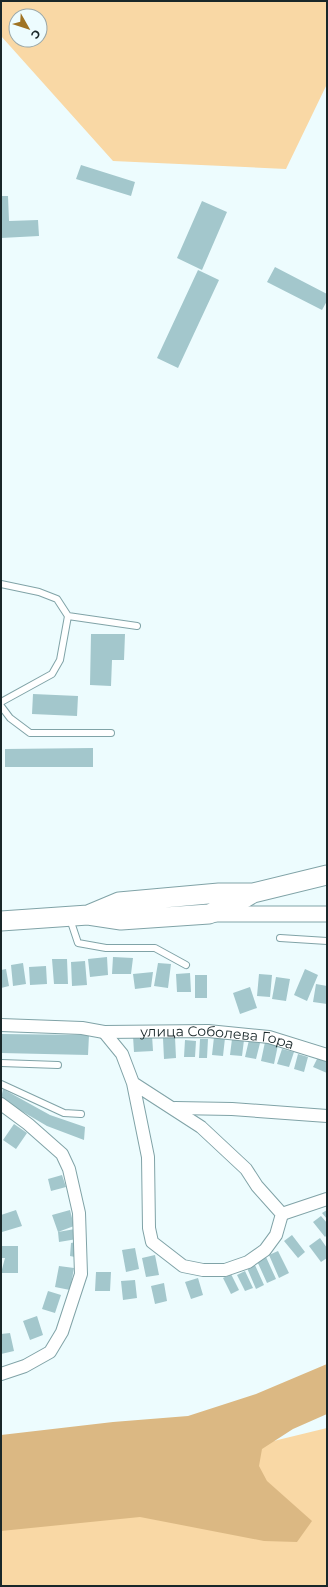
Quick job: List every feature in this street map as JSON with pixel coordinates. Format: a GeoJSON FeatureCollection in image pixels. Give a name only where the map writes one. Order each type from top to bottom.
{"type":"FeatureCollection","features":[{"type":"Feature","properties":{"kind":"main road"},"geometry":{"type":"LineString","coordinates":[[88,915],[119,902],[219,893],[253,893],[327,875]]}},
{"type":"Feature","properties":{"kind":"main road"},"geometry":{"type":"LineString","coordinates":[[1,921],[88,915],[121,920],[209,914],[231,906],[253,893]]}},
{"type":"Feature","properties":{"kind":"street"},"geometry":{"type":"LineString","coordinates":[[209,914],[327,914]]}},
{"type":"Feature","properties":{"kind":"street","name":"улица Соболева Гора"},"geometry":{"type":"LineString","coordinates":[[1,1025],[82,1028],[104,1032],[208,1031],[269,1038],[327,1055]]}},
{"type":"Feature","properties":{"kind":"street"},"geometry":{"type":"LineString","coordinates":[[104,1032],[122,1054],[133,1083],[148,1157],[149,1228],[152,1242],[183,1266],[203,1270],[225,1270],[248,1262],[264,1250],[276,1235],[282,1214]]}},
{"type":"Feature","properties":{"kind":"street"},"geometry":{"type":"LineString","coordinates":[[133,1083],[175,1108],[201,1127],[246,1169],[257,1186],[282,1214]]}},
{"type":"Feature","properties":{"kind":"street"},"geometry":{"type":"LineString","coordinates":[[1,1104],[28,1124],[62,1154],[69,1169],[79,1212],[81,1274],[62,1332],[50,1352],[25,1366],[1,1374]]}},
{"type":"Feature","properties":{"kind":"street"},"geometry":{"type":"LineString","coordinates":[[175,1108],[232,1109],[327,1116]]}},
{"type":"Feature","properties":{"kind":"street"},"geometry":{"type":"LineString","coordinates":[[282,1214],[327,1199]]}},
{"type":"Feature","properties":{"kind":"lane"},"geometry":{"type":"LineString","coordinates":[[1,584],[39,592],[57,599],[68,616],[60,660],[52,674],[1,702]]}},
{"type":"Feature","properties":{"kind":"lane"},"geometry":{"type":"LineString","coordinates":[[68,616],[137,626]]}},
{"type":"Feature","properties":{"kind":"lane"},"geometry":{"type":"LineString","coordinates":[[1,706],[10,718],[30,733],[111,733]]}},
{"type":"Feature","properties":{"kind":"lane"},"geometry":{"type":"LineString","coordinates":[[69,916],[78,943],[106,948],[155,948],[186,965]]}},
{"type":"Feature","properties":{"kind":"lane"},"geometry":{"type":"LineString","coordinates":[[280,938],[327,941]]}},
{"type":"Feature","properties":{"kind":"lane"},"geometry":{"type":"LineString","coordinates":[[1,1063],[58,1065]]}},
{"type":"Feature","properties":{"kind":"lane"},"geometry":{"type":"LineString","coordinates":[[1,1084],[57,1111],[81,1114]]}},
{"type":"Feature","properties":{"kind":"shaded area"},"geometry":{"type":"Polygon","coordinates":[[[1,1],[327,1],[327,84],[286,169],[113,161],[12,48],[48,48],[48,8],[8,8],[8,44],[1,36],[1,1]]]}},
{"type":"Feature","properties":{"kind":"shaded area"},"geometry":{"type":"Polygon","coordinates":[[[327,1364],[327,1414],[293,1429],[262,1449],[259,1466],[267,1481],[312,1521],[297,1542],[264,1541],[140,1517],[1,1531],[1,1435],[113,1422],[188,1416],[256,1394],[327,1364]]]}},
{"type":"Feature","properties":{"kind":"shaded area"},"geometry":{"type":"Polygon","coordinates":[[[327,1428],[327,1586],[1,1586],[1,1507],[327,1428]]]}},
{"type":"Feature","properties":{"kind":"building"},"geometry":{"type":"Polygon","coordinates":[[[81,165],[135,182],[131,196],[76,179],[81,165]]]}},
{"type":"Feature","properties":{"kind":"building"},"geometry":{"type":"Polygon","coordinates":[[[1,196],[8,196],[9,221],[38,220],[39,236],[1,238],[1,196]]]}},
{"type":"Feature","properties":{"kind":"building"},"geometry":{"type":"Polygon","coordinates":[[[202,201],[227,212],[202,270],[177,258],[202,201]]]}},
{"type":"Feature","properties":{"kind":"building"},"geometry":{"type":"Polygon","coordinates":[[[275,267],[327,294],[327,301],[322,310],[267,282],[275,267]]]}},
{"type":"Feature","properties":{"kind":"building"},"geometry":{"type":"Polygon","coordinates":[[[198,270],[219,280],[178,368],[157,358],[198,270]]]}},
{"type":"Feature","properties":{"kind":"building"},"geometry":{"type":"Polygon","coordinates":[[[91,634],[125,634],[124,660],[112,660],[111,686],[90,685],[91,634]]]}},
{"type":"Feature","properties":{"kind":"building"},"geometry":{"type":"Polygon","coordinates":[[[33,694],[78,696],[77,716],[32,714],[33,694]]]}},
{"type":"Feature","properties":{"kind":"building"},"geometry":{"type":"Polygon","coordinates":[[[93,748],[93,767],[5,767],[5,749],[93,748]]]}},
{"type":"Feature","properties":{"kind":"building"},"geometry":{"type":"Polygon","coordinates":[[[107,957],[108,975],[90,977],[88,959],[107,957]]]}},
{"type":"Feature","properties":{"kind":"building"},"geometry":{"type":"Polygon","coordinates":[[[113,957],[133,958],[131,974],[112,974],[113,957]]]}},
{"type":"Feature","properties":{"kind":"building"},"geometry":{"type":"Polygon","coordinates":[[[52,959],[67,959],[68,984],[54,984],[52,959]]]}},
{"type":"Feature","properties":{"kind":"building"},"geometry":{"type":"Polygon","coordinates":[[[85,961],[87,985],[72,986],[71,962],[85,961]]]}},
{"type":"Feature","properties":{"kind":"building"},"geometry":{"type":"Polygon","coordinates":[[[23,963],[26,984],[13,986],[11,965],[23,963]]]}},
{"type":"Feature","properties":{"kind":"building"},"geometry":{"type":"Polygon","coordinates":[[[158,963],[171,964],[168,988],[154,986],[158,963]]]}},
{"type":"Feature","properties":{"kind":"building"},"geometry":{"type":"Polygon","coordinates":[[[46,966],[47,984],[30,985],[29,967],[46,966]]]}},
{"type":"Feature","properties":{"kind":"building"},"geometry":{"type":"Polygon","coordinates":[[[6,969],[9,986],[1,988],[1,970],[6,969]]]}},
{"type":"Feature","properties":{"kind":"building"},"geometry":{"type":"Polygon","coordinates":[[[305,969],[318,975],[307,1001],[294,995],[305,969]]]}},
{"type":"Feature","properties":{"kind":"building"},"geometry":{"type":"Polygon","coordinates":[[[153,972],[151,987],[135,989],[133,974],[153,972]]]}},
{"type":"Feature","properties":{"kind":"building"},"geometry":{"type":"Polygon","coordinates":[[[190,973],[191,992],[177,992],[176,974],[190,973]]]}},
{"type":"Feature","properties":{"kind":"building"},"geometry":{"type":"Polygon","coordinates":[[[259,974],[272,975],[270,997],[257,996],[259,974]]]}},
{"type":"Feature","properties":{"kind":"building"},"geometry":{"type":"Polygon","coordinates":[[[195,975],[207,975],[207,998],[195,998],[195,975]]]}},
{"type":"Feature","properties":{"kind":"building"},"geometry":{"type":"Polygon","coordinates":[[[276,977],[290,979],[286,1001],[272,999],[276,977]]]}},
{"type":"Feature","properties":{"kind":"building"},"geometry":{"type":"Polygon","coordinates":[[[316,984],[327,986],[327,1004],[313,1002],[316,984]]]}},
{"type":"Feature","properties":{"kind":"building"},"geometry":{"type":"Polygon","coordinates":[[[250,987],[257,1008],[240,1014],[233,993],[250,987]]]}},
{"type":"Feature","properties":{"kind":"building"},"geometry":{"type":"Polygon","coordinates":[[[1,1034],[89,1035],[88,1055],[1,1053],[1,1034]]]}},
{"type":"Feature","properties":{"kind":"building"},"geometry":{"type":"Polygon","coordinates":[[[152,1035],[153,1051],[134,1052],[133,1036],[152,1035]]]}},
{"type":"Feature","properties":{"kind":"building"},"geometry":{"type":"Polygon","coordinates":[[[175,1037],[176,1058],[164,1059],[163,1038],[175,1037]]]}},
{"type":"Feature","properties":{"kind":"building"},"geometry":{"type":"Polygon","coordinates":[[[214,1037],[225,1038],[223,1056],[212,1055],[214,1037]]]}},
{"type":"Feature","properties":{"kind":"building"},"geometry":{"type":"Polygon","coordinates":[[[200,1039],[208,1039],[207,1058],[199,1058],[200,1039]]]}},
{"type":"Feature","properties":{"kind":"building"},"geometry":{"type":"Polygon","coordinates":[[[232,1039],[244,1040],[242,1056],[230,1055],[232,1039]]]}},
{"type":"Feature","properties":{"kind":"building"},"geometry":{"type":"Polygon","coordinates":[[[185,1040],[196,1041],[195,1057],[184,1057],[185,1040]]]}},
{"type":"Feature","properties":{"kind":"building"},"geometry":{"type":"Polygon","coordinates":[[[249,1040],[260,1043],[256,1059],[245,1057],[249,1040]]]}},
{"type":"Feature","properties":{"kind":"building"},"geometry":{"type":"Polygon","coordinates":[[[265,1042],[278,1045],[274,1064],[261,1061],[265,1042]]]}},
{"type":"Feature","properties":{"kind":"building"},"geometry":{"type":"Polygon","coordinates":[[[282,1049],[294,1052],[289,1067],[277,1064],[282,1049]]]}},
{"type":"Feature","properties":{"kind":"building"},"geometry":{"type":"Polygon","coordinates":[[[298,1054],[308,1057],[304,1072],[294,1069],[298,1054]]]}},
{"type":"Feature","properties":{"kind":"building"},"geometry":{"type":"Polygon","coordinates":[[[318,1057],[327,1060],[327,1073],[313,1067],[318,1057]]]}},
{"type":"Feature","properties":{"kind":"building"},"geometry":{"type":"Polygon","coordinates":[[[3,1089],[50,1115],[85,1127],[84,1140],[47,1126],[1,1099],[3,1089]]]}},
{"type":"Feature","properties":{"kind":"building"},"geometry":{"type":"Polygon","coordinates":[[[14,1124],[27,1133],[16,1149],[3,1140],[14,1124]]]}},
{"type":"Feature","properties":{"kind":"building"},"geometry":{"type":"Polygon","coordinates":[[[62,1175],[66,1187],[51,1191],[48,1179],[62,1175]]]}},
{"type":"Feature","properties":{"kind":"building"},"geometry":{"type":"Polygon","coordinates":[[[16,1210],[22,1226],[2,1232],[1,1215],[16,1210]]]}},
{"type":"Feature","properties":{"kind":"building"},"geometry":{"type":"Polygon","coordinates":[[[70,1210],[74,1226],[58,1232],[52,1215],[70,1210]]]}},
{"type":"Feature","properties":{"kind":"building"},"geometry":{"type":"Polygon","coordinates":[[[327,1210],[327,1219],[322,1213],[327,1210]]]}},
{"type":"Feature","properties":{"kind":"building"},"geometry":{"type":"Polygon","coordinates":[[[321,1216],[327,1223],[327,1235],[325,1237],[313,1222],[321,1216]]]}},
{"type":"Feature","properties":{"kind":"building"},"geometry":{"type":"Polygon","coordinates":[[[75,1229],[77,1239],[59,1242],[58,1232],[75,1229]]]}},
{"type":"Feature","properties":{"kind":"building"},"geometry":{"type":"Polygon","coordinates":[[[292,1235],[305,1252],[298,1258],[284,1241],[292,1235]]]}},
{"type":"Feature","properties":{"kind":"building"},"geometry":{"type":"Polygon","coordinates":[[[320,1238],[327,1248],[327,1258],[321,1262],[309,1246],[320,1238]]]}},
{"type":"Feature","properties":{"kind":"building"},"geometry":{"type":"Polygon","coordinates":[[[76,1242],[75,1257],[70,1256],[71,1243],[76,1242]]]}},
{"type":"Feature","properties":{"kind":"building"},"geometry":{"type":"Polygon","coordinates":[[[1,1246],[18,1246],[18,1273],[1,1273],[5,1258],[1,1258],[1,1246]]]}},
{"type":"Feature","properties":{"kind":"building"},"geometry":{"type":"Polygon","coordinates":[[[135,1248],[139,1269],[126,1272],[122,1250],[135,1248]]]}},
{"type":"Feature","properties":{"kind":"building"},"geometry":{"type":"Polygon","coordinates":[[[278,1251],[289,1273],[279,1278],[269,1255],[278,1251]]]}},
{"type":"Feature","properties":{"kind":"building"},"geometry":{"type":"Polygon","coordinates":[[[155,1255],[159,1275],[146,1277],[142,1258],[155,1255]]]}},
{"type":"Feature","properties":{"kind":"building"},"geometry":{"type":"Polygon","coordinates":[[[266,1257],[276,1279],[267,1283],[257,1261],[266,1257]]]}},
{"type":"Feature","properties":{"kind":"building"},"geometry":{"type":"Polygon","coordinates":[[[255,1265],[264,1285],[256,1289],[247,1268],[255,1265]]]}},
{"type":"Feature","properties":{"kind":"building"},"geometry":{"type":"Polygon","coordinates":[[[59,1266],[74,1268],[70,1290],[55,1287],[59,1266]]]}},
{"type":"Feature","properties":{"kind":"building"},"geometry":{"type":"Polygon","coordinates":[[[245,1271],[253,1288],[245,1291],[237,1275],[245,1271]]]}},
{"type":"Feature","properties":{"kind":"building"},"geometry":{"type":"Polygon","coordinates":[[[96,1272],[111,1272],[110,1291],[95,1291],[96,1272]]]}},
{"type":"Feature","properties":{"kind":"building"},"geometry":{"type":"Polygon","coordinates":[[[231,1274],[239,1290],[231,1294],[223,1278],[231,1274]]]}},
{"type":"Feature","properties":{"kind":"building"},"geometry":{"type":"Polygon","coordinates":[[[198,1278],[203,1295],[191,1299],[185,1282],[198,1278]]]}},
{"type":"Feature","properties":{"kind":"building"},"geometry":{"type":"Polygon","coordinates":[[[135,1280],[137,1298],[123,1300],[121,1281],[135,1280]]]}},
{"type":"Feature","properties":{"kind":"building"},"geometry":{"type":"Polygon","coordinates":[[[164,1283],[167,1301],[155,1304],[151,1286],[164,1283]]]}},
{"type":"Feature","properties":{"kind":"building"},"geometry":{"type":"Polygon","coordinates":[[[48,1291],[61,1295],[55,1313],[42,1309],[48,1291]]]}},
{"type":"Feature","properties":{"kind":"building"},"geometry":{"type":"Polygon","coordinates":[[[37,1316],[43,1335],[30,1340],[23,1321],[37,1316]]]}},
{"type":"Feature","properties":{"kind":"building"},"geometry":{"type":"Polygon","coordinates":[[[10,1333],[14,1351],[1,1354],[1,1334],[10,1333]]]}}]}
